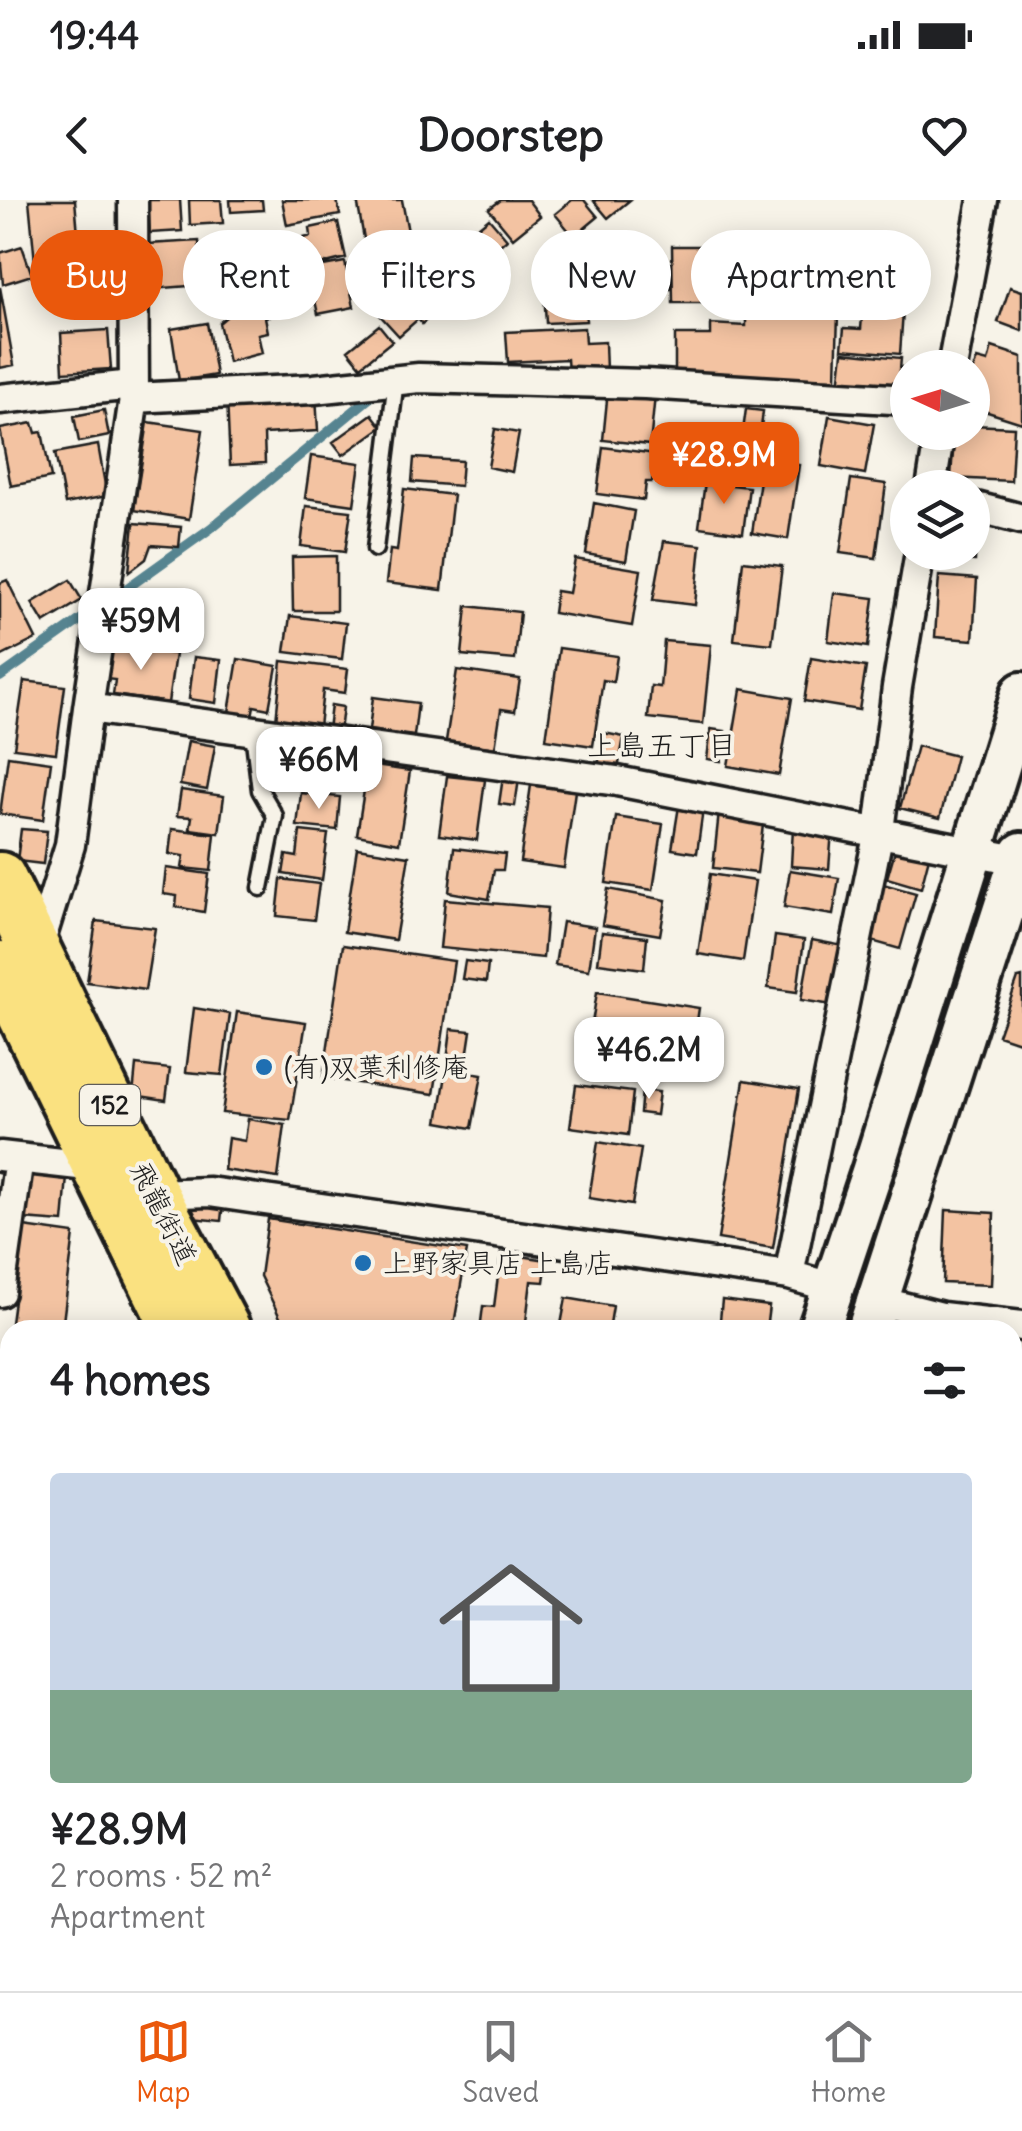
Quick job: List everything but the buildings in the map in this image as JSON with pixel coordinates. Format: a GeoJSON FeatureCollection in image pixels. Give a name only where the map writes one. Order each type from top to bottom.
{"type":"FeatureCollection","features":[{"type":"Feature","properties":{"kind":"highway","name":"飛龍街道"},"geometry":{"type":"LineString","coordinates":[[0,878],[18,960],[96,1167],[173,1320]]}},
{"type":"Feature","properties":{"kind":"highway","name":"飛龍街道"},"geometry":{"type":"LineString","coordinates":[[18,960],[220,1320]]}},
{"type":"Feature","properties":{"kind":"street"},"geometry":{"type":"LineString","coordinates":[[18,960],[70,845],[134,391],[133,200]]}},
{"type":"Feature","properties":{"kind":"street"},"geometry":{"type":"LineString","coordinates":[[955,350],[983,200]]}},
{"type":"Feature","properties":{"kind":"street"},"geometry":{"type":"LineString","coordinates":[[0,398],[134,391],[314,389],[419,378],[645,384],[890,399]]}},
{"type":"Feature","properties":{"kind":"street"},"geometry":{"type":"LineString","coordinates":[[990,511],[1022,519]]}},
{"type":"Feature","properties":{"kind":"street"},"geometry":{"type":"LineString","coordinates":[[789,1275],[879,831],[897,686],[917,570]]}},
{"type":"Feature","properties":{"kind":"street"},"geometry":{"type":"LineString","coordinates":[[823,1320],[1022,693]]}},
{"type":"Feature","properties":{"kind":"street"},"geometry":{"type":"LineString","coordinates":[[88,708],[617,781],[1021,859],[871,1315],[969,1320]]}},
{"type":"Feature","properties":{"kind":"street"},"geometry":{"type":"LineString","coordinates":[[0,1292],[10,1157],[96,1167]]}},
{"type":"Feature","properties":{"kind":"street"},"geometry":{"type":"LineString","coordinates":[[152,1194],[209,1192],[789,1275],[834,1288]]}},
{"type":"Feature","properties":{"kind":"lane"},"geometry":{"type":"LineString","coordinates":[[375,549],[396,380]]}},
{"type":"Feature","properties":{"kind":"lane"},"geometry":{"type":"LineString","coordinates":[[253,732],[260,790],[275,816],[262,888]]}},
{"type":"Feature","properties":{"kind":"waterway"},"geometry":{"type":"LineString","coordinates":[[123,591],[211,528],[372,396]]}},
{"type":"Feature","properties":{"kind":"waterway"},"geometry":{"type":"LineString","coordinates":[[0,677],[86,616]]}},
{"type":"Feature","properties":{"kind":"place","name":"(有)双葉利修庵"},"geometry":{"type":"Point","coordinates":[264,1067]}},
{"type":"Feature","properties":{"kind":"place","name":"上野家具店 上島店"},"geometry":{"type":"Point","coordinates":[363,1263]}},
{"type":"Feature","properties":{"kind":"district","name":"上島五丁目"},"geometry":{"type":"Point","coordinates":[662,746]}}]}
